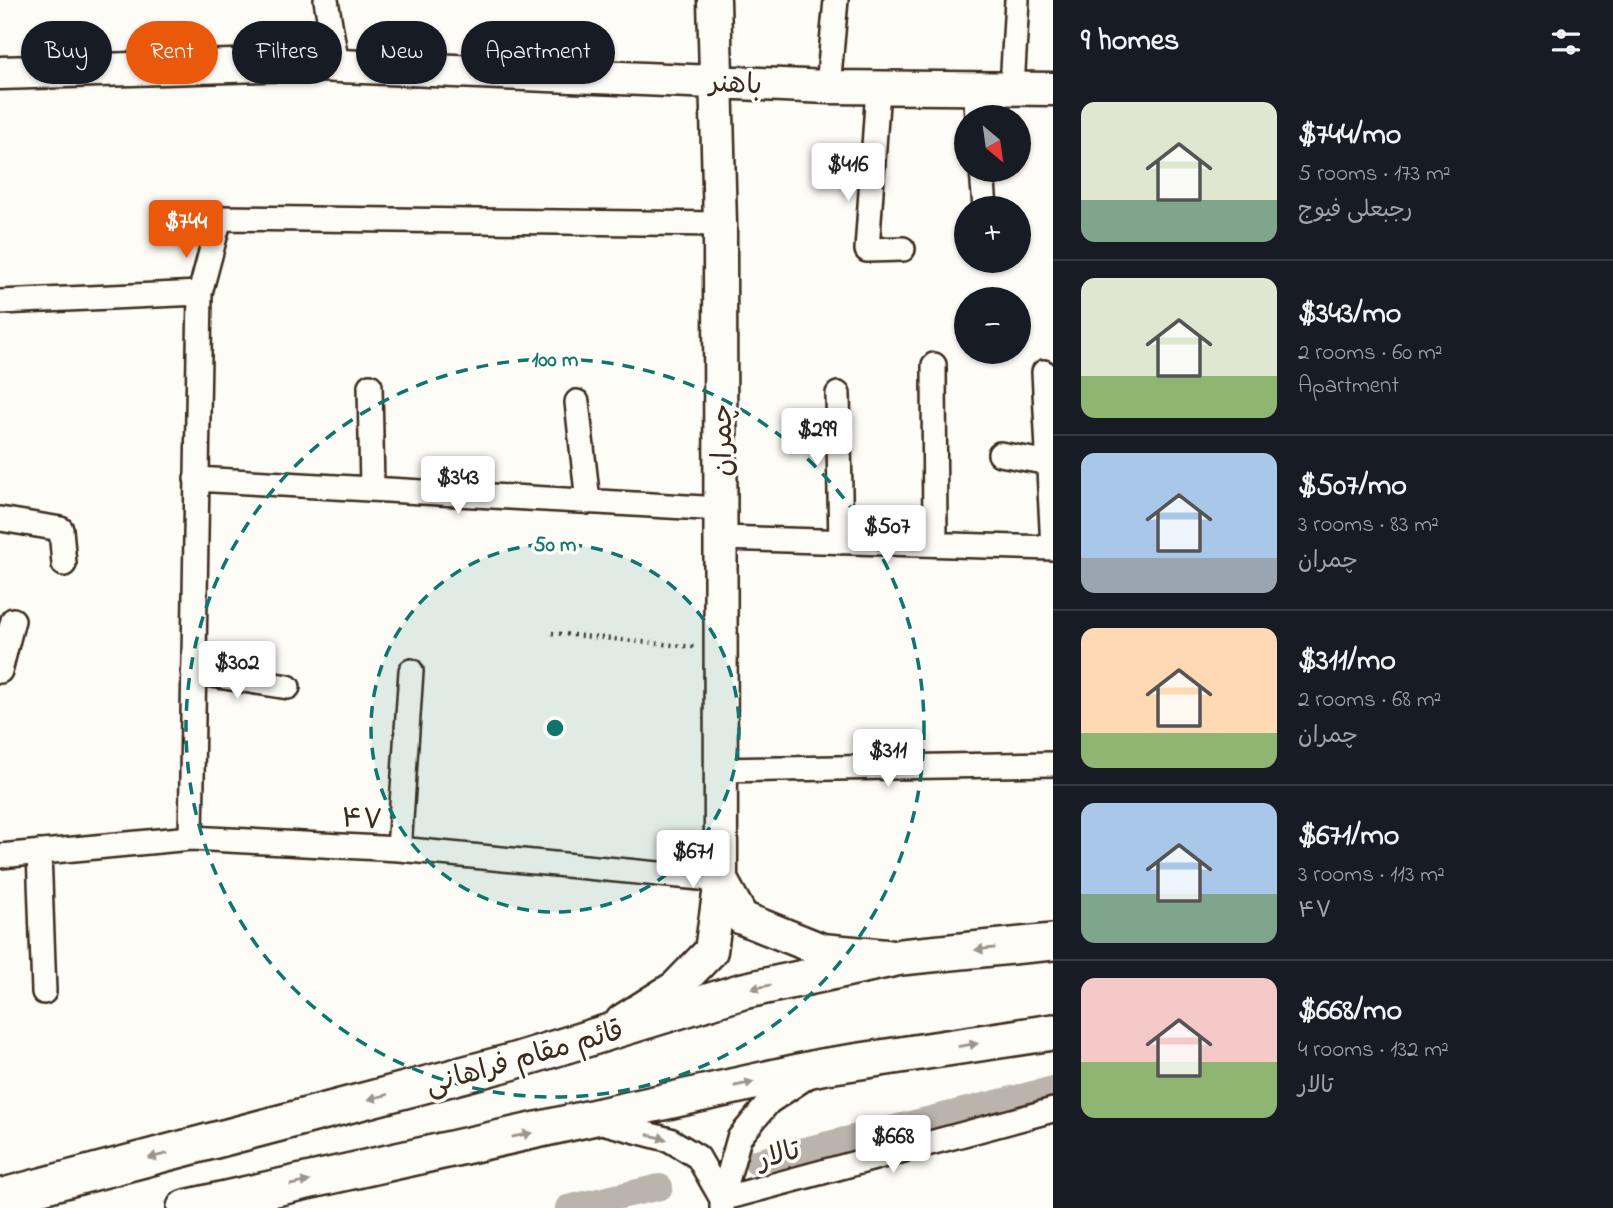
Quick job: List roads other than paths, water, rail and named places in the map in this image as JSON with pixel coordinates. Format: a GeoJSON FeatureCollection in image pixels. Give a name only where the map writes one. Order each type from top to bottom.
{"type":"FeatureCollection","features":[{"type":"Feature","properties":{"kind":"main road","name":"قائم مقام فراهانی"},"geometry":{"type":"LineString","coordinates":[[0,1197],[511,1062],[743,991],[901,957],[1053,942]]}},
{"type":"Feature","properties":{"kind":"main road"},"geometry":{"type":"LineString","coordinates":[[186,1208],[821,1068],[1053,1032]]}},
{"type":"Feature","properties":{"kind":"street"},"geometry":{"type":"LineString","coordinates":[[326,0],[330,21]]}},
{"type":"Feature","properties":{"kind":"street","name":"چمران"},"geometry":{"type":"LineString","coordinates":[[511,1062],[622,1022],[676,988],[710,951],[721,880],[722,771],[720,224],[714,0]]}},
{"type":"Feature","properties":{"kind":"street"},"geometry":{"type":"LineString","coordinates":[[828,87],[836,0]]}},
{"type":"Feature","properties":{"kind":"street"},"geometry":{"type":"LineString","coordinates":[[1012,88],[1017,0]]}},
{"type":"Feature","properties":{"kind":"street","name":"باهنر"},"geometry":{"type":"LineString","coordinates":[[342,65],[878,88],[976,103],[1012,88],[1053,89]]}},
{"type":"Feature","properties":{"kind":"street","name":"باهنر"},"geometry":{"type":"LineString","coordinates":[[0,73],[232,66]]}},
{"type":"Feature","properties":{"kind":"street"},"geometry":{"type":"LineString","coordinates":[[878,88],[867,250],[903,249]]}},
{"type":"Feature","properties":{"kind":"street"},"geometry":{"type":"LineString","coordinates":[[191,838],[200,293],[220,218],[720,224]]}},
{"type":"Feature","properties":{"kind":"street"},"geometry":{"type":"LineString","coordinates":[[0,302],[200,293]]}},
{"type":"Feature","properties":{"kind":"street"},"geometry":{"type":"LineString","coordinates":[[934,365],[935,544]]}},
{"type":"Feature","properties":{"kind":"street"},"geometry":{"type":"LineString","coordinates":[[197,479],[588,502],[841,542],[1053,548],[1044,372]]}},
{"type":"Feature","properties":{"kind":"street"},"geometry":{"type":"LineString","coordinates":[[370,386],[372,489]]}},
{"type":"Feature","properties":{"kind":"street"},"geometry":{"type":"LineString","coordinates":[[838,394],[841,542]]}},
{"type":"Feature","properties":{"kind":"street"},"geometry":{"type":"LineString","coordinates":[[577,402],[588,502]]}},
{"type":"Feature","properties":{"kind":"street"},"geometry":{"type":"LineString","coordinates":[[1000,454],[1049,463]]}},
{"type":"Feature","properties":{"kind":"street"},"geometry":{"type":"LineString","coordinates":[[0,519],[61,529],[64,564]]}},
{"type":"Feature","properties":{"kind":"street"},"geometry":{"type":"LineString","coordinates":[[0,671],[13,620]]}},
{"type":"Feature","properties":{"kind":"street"},"geometry":{"type":"LineString","coordinates":[[400,849],[411,671]]}},
{"type":"Feature","properties":{"kind":"street"},"geometry":{"type":"LineString","coordinates":[[193,672],[288,687]]}},
{"type":"Feature","properties":{"kind":"street"},"geometry":{"type":"LineString","coordinates":[[722,771],[1053,764]]}},
{"type":"Feature","properties":{"kind":"street","name":"۴۷"},"geometry":{"type":"LineString","coordinates":[[0,856],[191,838],[400,849],[721,880]]}},
{"type":"Feature","properties":{"kind":"street"},"geometry":{"type":"LineString","coordinates":[[39,852],[44,992]]}},
{"type":"Feature","properties":{"kind":"street"},"geometry":{"type":"LineString","coordinates":[[721,880],[742,918],[822,950],[901,957]]}},
{"type":"Feature","properties":{"kind":"street"},"geometry":{"type":"LineString","coordinates":[[722,1203],[739,1138],[769,1102],[821,1068]]}},
{"type":"Feature","properties":{"kind":"street","name":"تالار"},"geometry":{"type":"LineString","coordinates":[[722,1203],[1053,1110]]}},
{"type":"Feature","properties":{"kind":"street"},"geometry":{"type":"LineString","coordinates":[[591,1120],[670,1140],[698,1157],[722,1203]]}},
{"type":"Feature","properties":{"kind":"waterway"},"geometry":{"type":"LineString","coordinates":[[756,1162],[1053,1089]]}},
{"type":"Feature","properties":{"kind":"waterway"},"geometry":{"type":"LineString","coordinates":[[568,1208],[660,1187]]}}]}
